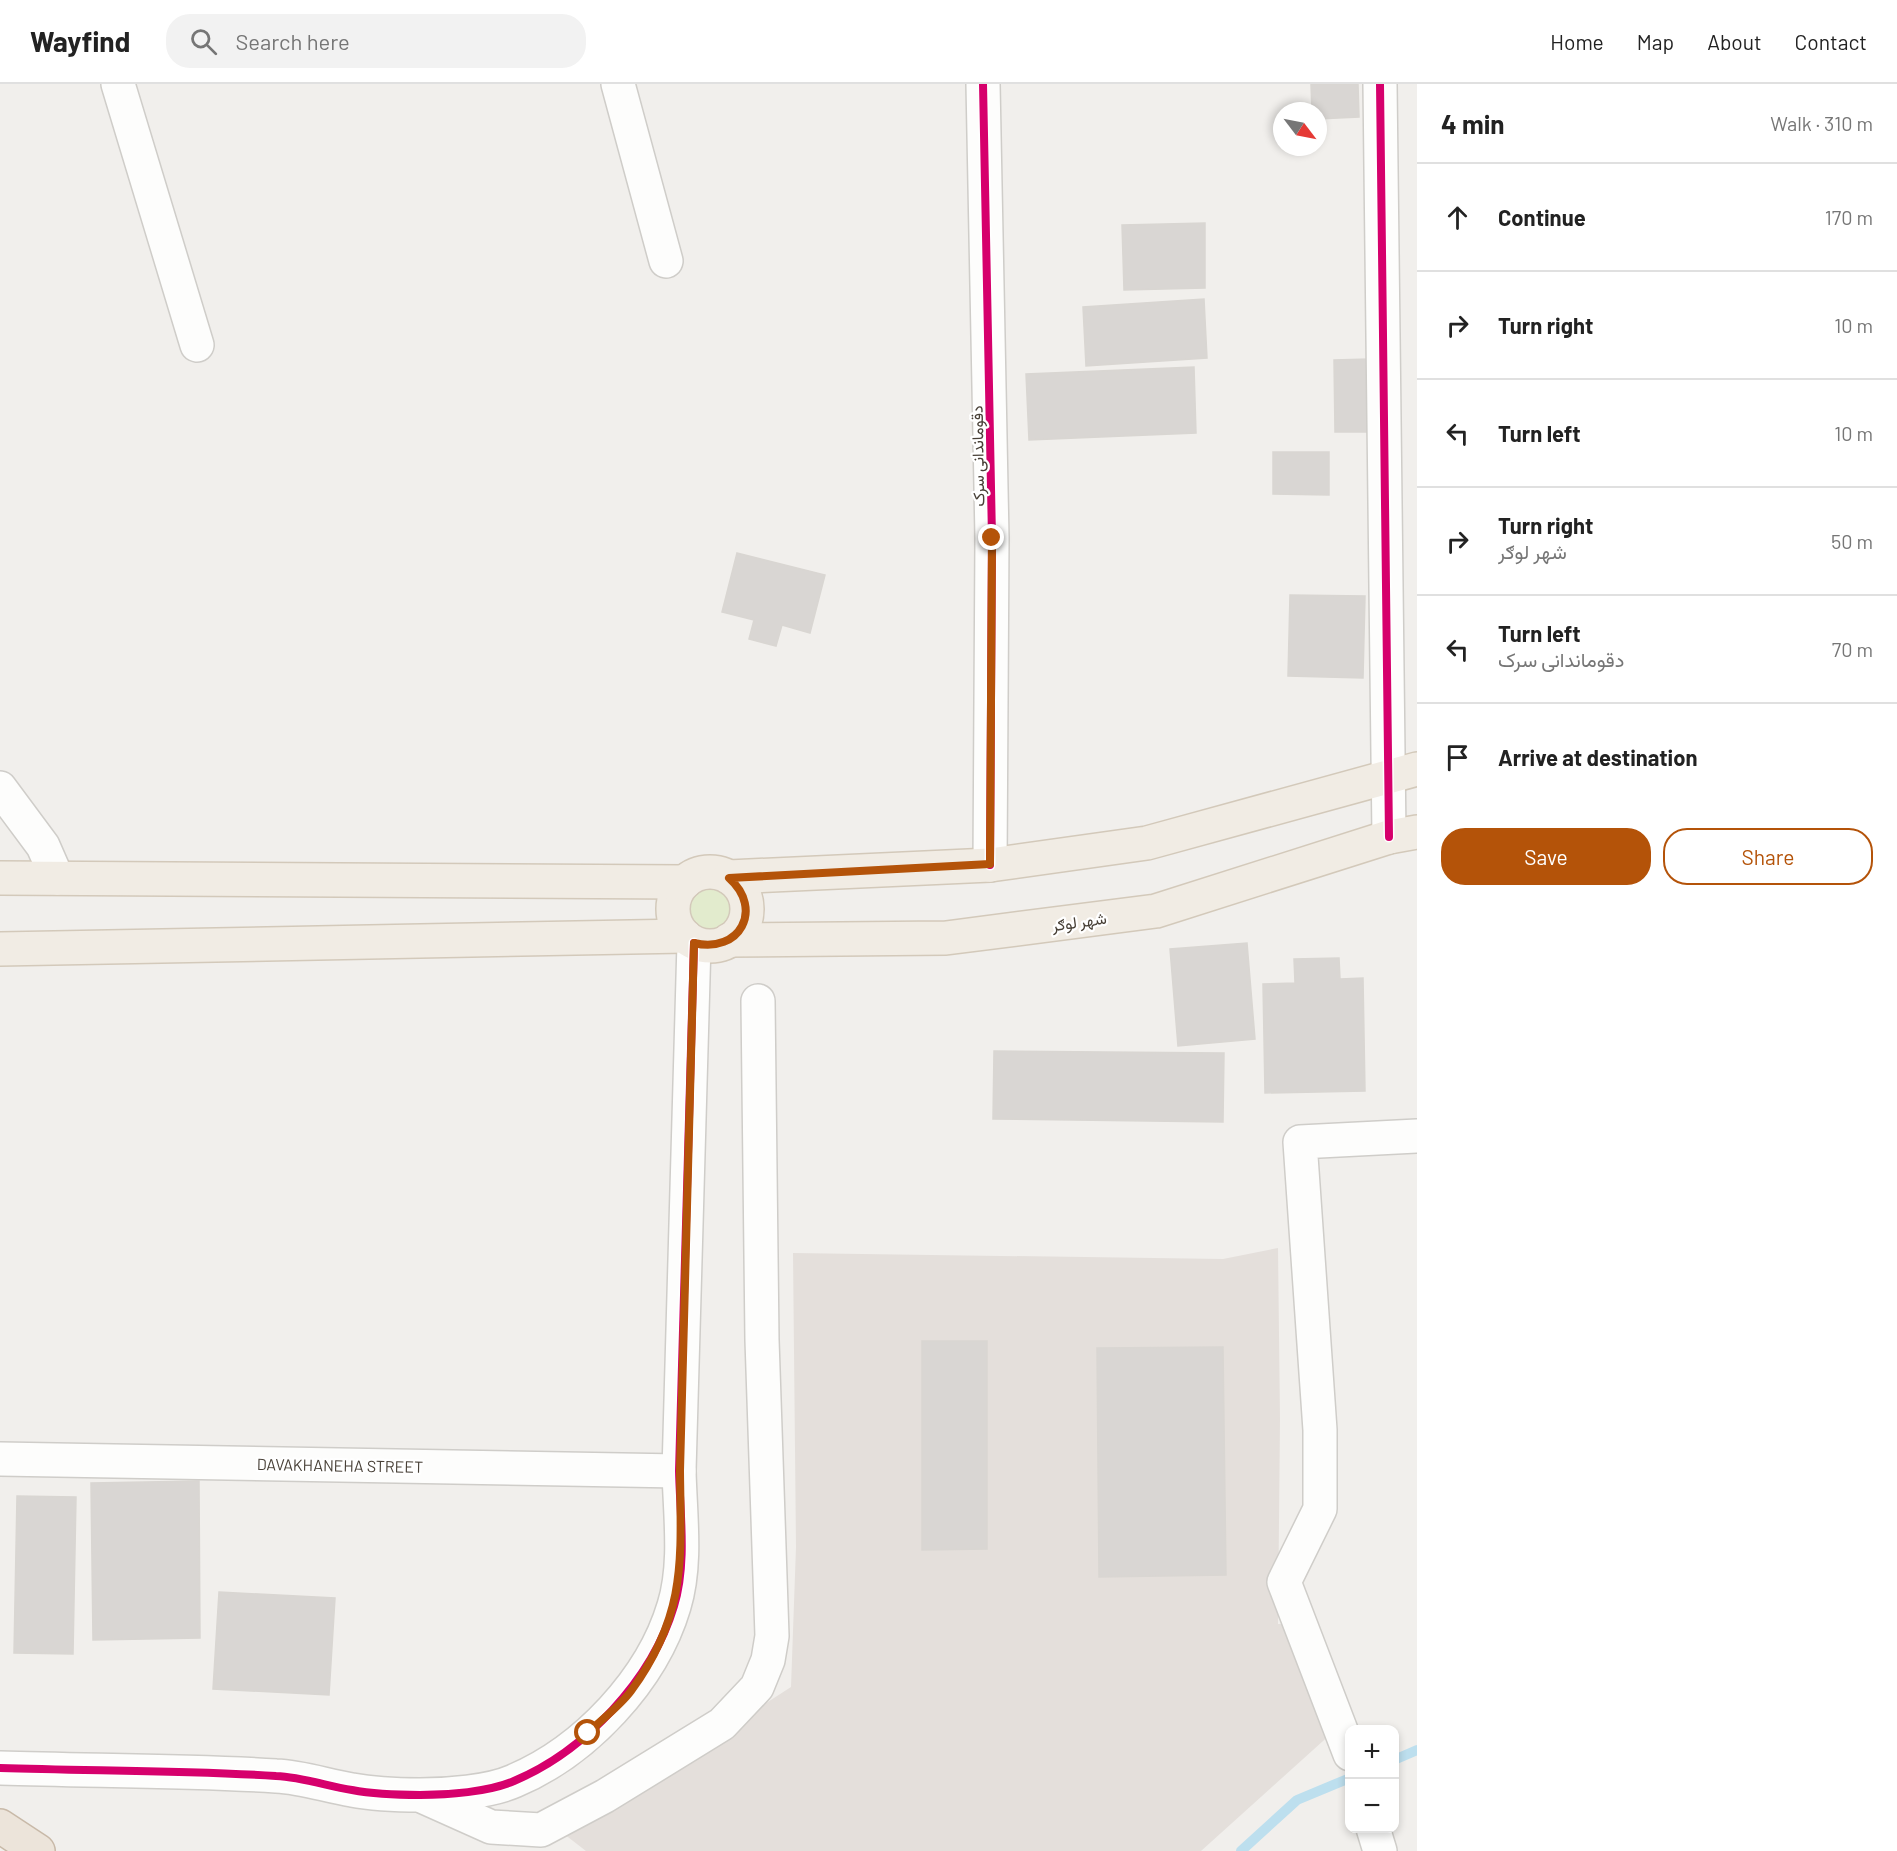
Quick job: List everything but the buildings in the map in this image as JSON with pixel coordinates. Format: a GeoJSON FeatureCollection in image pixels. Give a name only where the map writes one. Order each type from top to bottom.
{"type":"FeatureCollection","features":[{"type":"Feature","properties":{"kind":"highway"},"geometry":{"type":"LineString","coordinates":[[0,1826],[38,1851]]}},
{"type":"Feature","properties":{"kind":"main road"},"geometry":{"type":"LineString","coordinates":[[729,878],[990,864],[1147,843],[1402,773]]}},
{"type":"Feature","properties":{"kind":"main road","name":"شهر لوګر"},"geometry":{"type":"LineString","coordinates":[[729,940],[946,938],[1156,911],[1403,834]]}},
{"type":"Feature","properties":{"kind":"main road"},"geometry":{"type":"LineString","coordinates":[[0,878],[684,882],[706,872],[718,873],[739,886],[747,910],[738,933],[729,940],[706,946],[689,939],[677,927],[673,903],[684,882]]}},
{"type":"Feature","properties":{"kind":"main road"},"geometry":{"type":"LineString","coordinates":[[0,949],[689,939]]}},
{"type":"Feature","properties":{"kind":"street"},"geometry":{"type":"LineString","coordinates":[[118,84],[197,345]]}},
{"type":"Feature","properties":{"kind":"street"},"geometry":{"type":"LineString","coordinates":[[618,84],[666,261]]}},
{"type":"Feature","properties":{"kind":"street","name":"دقوماندانی سرک"},"geometry":{"type":"LineString","coordinates":[[983,84],[992,538],[990,864]]}},
{"type":"Feature","properties":{"kind":"street"},"geometry":{"type":"LineString","coordinates":[[1380,84],[1403,834]]}},
{"type":"Feature","properties":{"kind":"street"},"geometry":{"type":"LineString","coordinates":[[0,788],[43,846],[57,878]]}},
{"type":"Feature","properties":{"kind":"street"},"geometry":{"type":"LineString","coordinates":[[0,1768],[279,1776],[355,1791],[419,1795],[467,1792],[513,1782],[543,1765],[588,1733],[630,1692],[661,1643],[675,1604],[681,1558],[680,1471],[689,939]]}},
{"type":"Feature","properties":{"kind":"street"},"geometry":{"type":"LineString","coordinates":[[419,1795],[491,1827],[540,1830],[605,1796],[722,1724],[757,1687],[768,1660],[771,1636],[762,1340],[758,1001]]}},
{"type":"Feature","properties":{"kind":"street"},"geometry":{"type":"LineString","coordinates":[[1345,1738],[1284,1582],[1320,1509],[1320,1430],[1300,1142],[1417,1137]]}},
{"type":"Feature","properties":{"kind":"street","name":"DAVAKHANEHA STREET"},"geometry":{"type":"LineString","coordinates":[[0,1460],[680,1471]]}},
{"type":"Feature","properties":{"kind":"shaded area"},"geometry":{"type":"Polygon","coordinates":[[[1278,1248],[1280,1419],[1278,1624],[1291,1624],[1333,1732],[1201,1851],[586,1851],[564,1834],[791,1687],[796,1547],[793,1253],[1223,1259],[1278,1248]]]}},
{"type":"Feature","properties":{"kind":"green space"},"geometry":{"type":"Polygon","coordinates":[[[709,889],[724,895],[730,910],[724,925],[709,931],[694,925],[688,910],[694,895],[709,889]]]}},
{"type":"Feature","properties":{"kind":"waterway"},"geometry":{"type":"LineString","coordinates":[[1399,1758],[1417,1750]]}},
{"type":"Feature","properties":{"kind":"waterway"},"geometry":{"type":"LineString","coordinates":[[1241,1851],[1297,1800],[1348,1779]]}},
{"type":"Feature","properties":{"kind":"cycle path"},"geometry":{"type":"LineString","coordinates":[[983,84],[992,538],[990,865]]}},
{"type":"Feature","properties":{"kind":"cycle path"},"geometry":{"type":"LineString","coordinates":[[1380,84],[1389,837]]}},
{"type":"Feature","properties":{"kind":"cycle path"},"geometry":{"type":"LineString","coordinates":[[0,1768],[242,1774],[295,1778],[377,1793],[420,1795],[455,1793],[504,1785],[540,1768],[590,1732],[612,1710],[650,1660],[664,1634],[678,1590],[682,1556],[679,1471],[694,943]]}},
{"type":"Feature","properties":{"kind":"route"},"geometry":{"type":"LineString","coordinates":[[588,1733],[630,1692],[661,1643],[675,1604],[681,1558],[680,1471],[694,943],[706,946],[718,945],[738,933],[744,922],[747,910],[745,897],[739,886],[729,878],[990,864],[992,538]]}}]}
